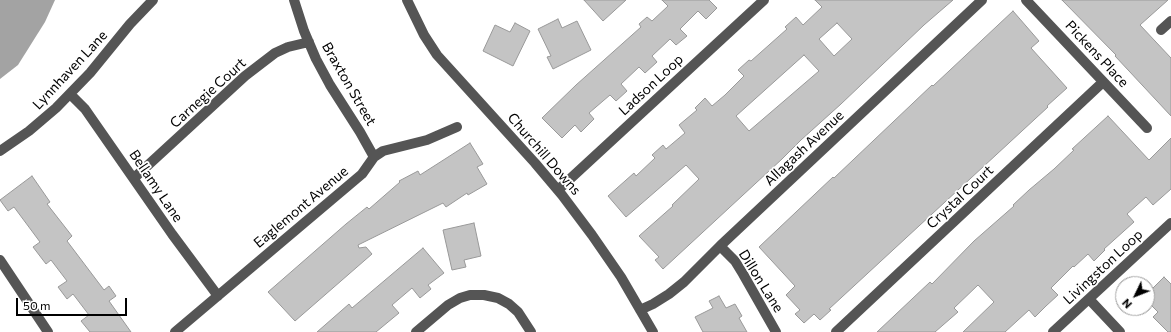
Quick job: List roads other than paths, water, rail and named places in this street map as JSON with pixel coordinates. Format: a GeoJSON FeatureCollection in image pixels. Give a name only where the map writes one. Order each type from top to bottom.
{"type":"FeatureCollection","features":[{"type":"Feature","properties":{"kind":"street","name":"Lynnhaven Lane"},"geometry":{"type":"LineString","coordinates":[[0,151],[29,131],[70,94],[90,73],[130,24],[153,0]]}},
{"type":"Feature","properties":{"kind":"street","name":"Braxton Street"},"geometry":{"type":"LineString","coordinates":[[294,0],[304,31],[316,59],[374,157]]}},
{"type":"Feature","properties":{"kind":"street","name":"Churchill Downs"},"geometry":{"type":"LineString","coordinates":[[407,0],[424,35],[438,55],[558,190],[621,277],[653,332]]}},
{"type":"Feature","properties":{"kind":"street","name":"Ladson Loop"},"geometry":{"type":"LineString","coordinates":[[558,190],[764,0]]}},
{"type":"Feature","properties":{"kind":"street","name":"Allagash Avenue"},"geometry":{"type":"LineString","coordinates":[[640,310],[669,294],[684,282],[720,246],[982,0]]}},
{"type":"Feature","properties":{"kind":"street","name":"Pickens Place"},"geometry":{"type":"LineString","coordinates":[[1026,0],[1147,128]]}},
{"type":"Feature","properties":{"kind":"street"},"geometry":{"type":"LineString","coordinates":[[1161,30],[1171,21]]}},
{"type":"Feature","properties":{"kind":"street","name":"Carnegie Court"},"geometry":{"type":"LineString","coordinates":[[134,178],[245,76],[274,53],[288,47],[309,42]]}},
{"type":"Feature","properties":{"kind":"street","name":"Crystal Court"},"geometry":{"type":"LineString","coordinates":[[836,332],[1103,82]]}},
{"type":"Feature","properties":{"kind":"street","name":"Bellamy Lane"},"geometry":{"type":"LineString","coordinates":[[70,94],[85,109],[172,234],[218,296]]}},
{"type":"Feature","properties":{"kind":"street"},"geometry":{"type":"LineString","coordinates":[[374,157],[384,152],[427,140],[457,127]]}},
{"type":"Feature","properties":{"kind":"street","name":"Eaglemont Avenue"},"geometry":{"type":"LineString","coordinates":[[175,332],[362,174],[374,157]]}},
{"type":"Feature","properties":{"kind":"street","name":"Livingston Loop"},"geometry":{"type":"LineString","coordinates":[[1053,332],[1171,223]]}},
{"type":"Feature","properties":{"kind":"street","name":"Dillon Lane"},"geometry":{"type":"LineString","coordinates":[[720,246],[735,261],[776,332]]}},
{"type":"Feature","properties":{"kind":"street"},"geometry":{"type":"LineString","coordinates":[[0,260],[48,332]]}},
{"type":"Feature","properties":{"kind":"street"},"geometry":{"type":"LineString","coordinates":[[416,332],[460,298],[470,295],[484,295],[498,298],[510,304],[518,312],[531,332]]}},
{"type":"Feature","properties":{"kind":"street"},"geometry":{"type":"LineString","coordinates":[[1089,299],[1120,332]]}}]}
